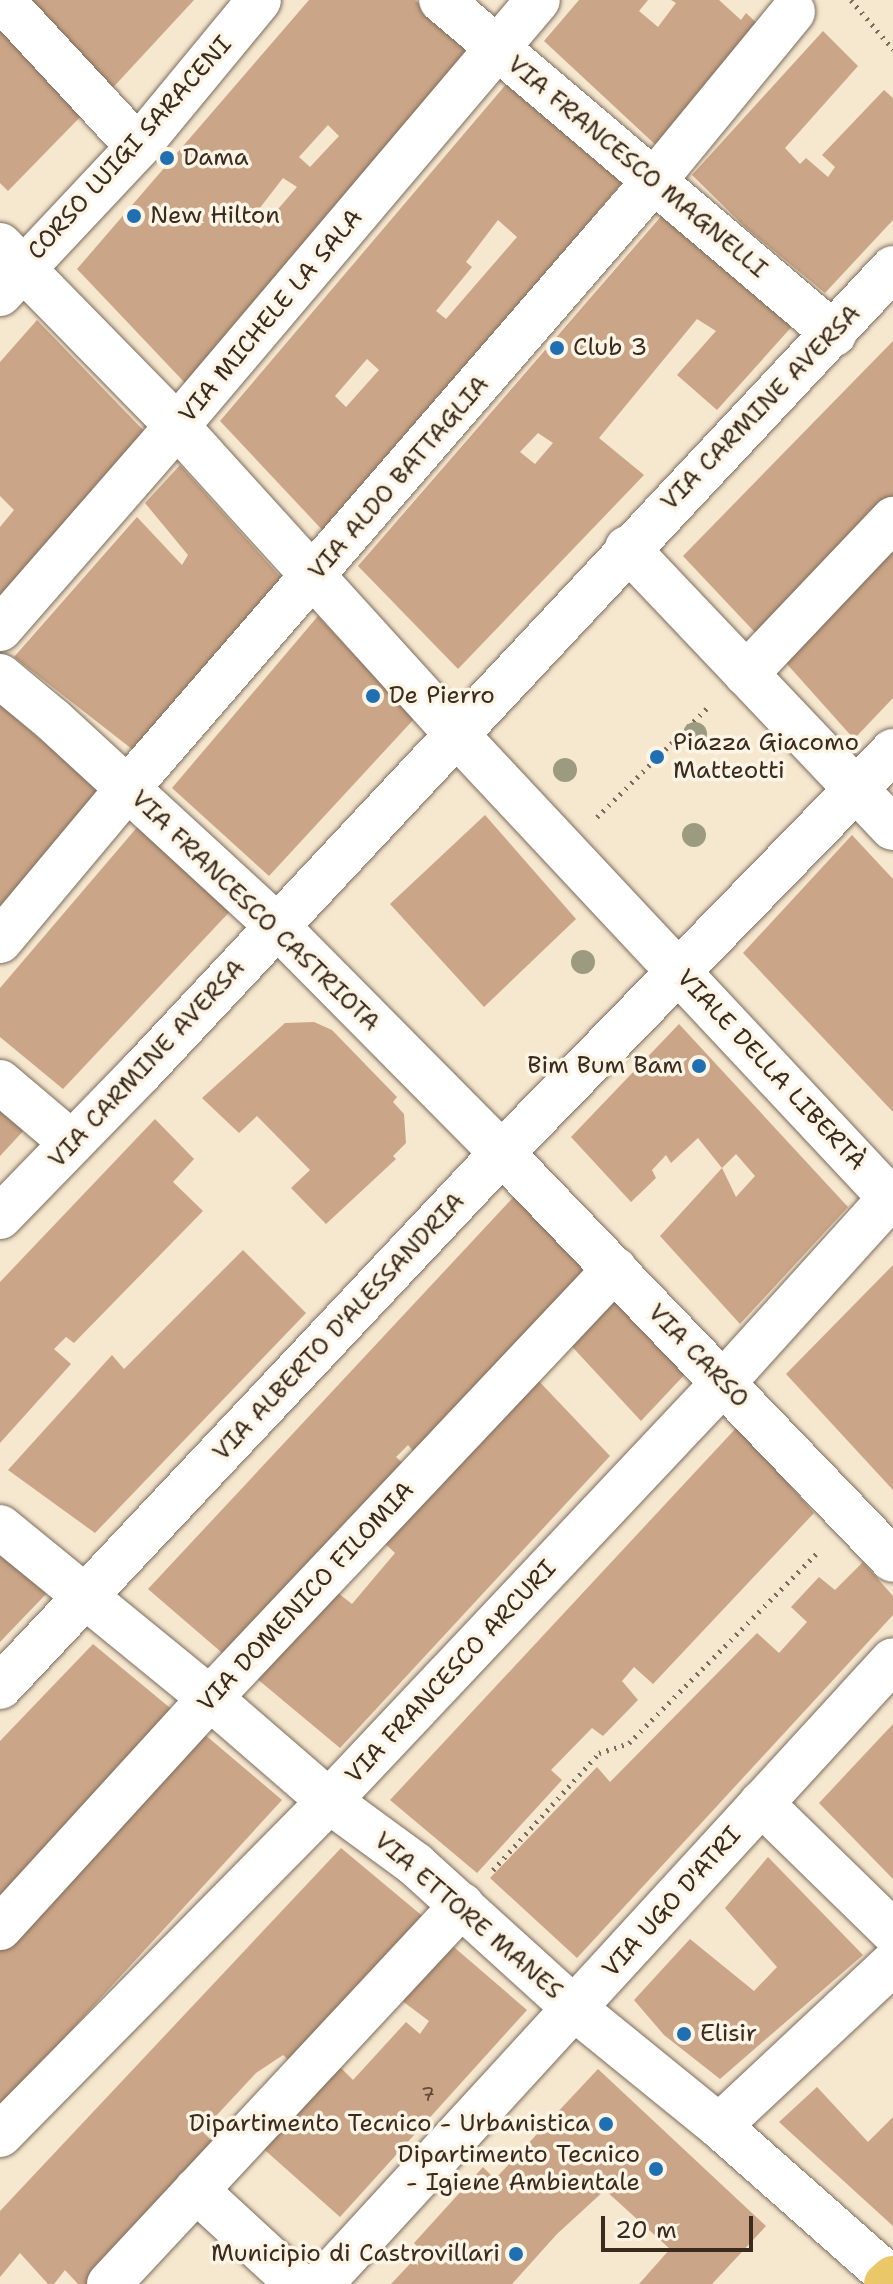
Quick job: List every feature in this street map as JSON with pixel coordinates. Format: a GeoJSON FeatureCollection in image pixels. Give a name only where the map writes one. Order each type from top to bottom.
{"type":"FeatureCollection","features":[{"type":"Feature","properties":{"kind":"main road"},"geometry":{"type":"LineString","coordinates":[[886,2284],[893,2279]]}},
{"type":"Feature","properties":{"kind":"street"},"geometry":{"type":"LineString","coordinates":[[2,0],[138,147]]}},
{"type":"Feature","properties":{"kind":"street","name":"CORSO LUIGI SARACENI"},"geometry":{"type":"LineString","coordinates":[[7,269],[138,147],[259,0]]}},
{"type":"Feature","properties":{"kind":"street","name":"VIA FRANCESCO MAGNELLI"},"geometry":{"type":"LineString","coordinates":[[441,0],[834,334]]}},
{"type":"Feature","properties":{"kind":"street","name":"VIA MICHELE LA SALA"},"geometry":{"type":"LineString","coordinates":[[0,629],[177,426],[538,0]]}},
{"type":"Feature","properties":{"kind":"street","name":"VIA ALDO BATTAGLIA"},"geometry":{"type":"LineString","coordinates":[[0,941],[127,789],[315,576],[654,181],[793,12]]}},
{"type":"Feature","properties":{"kind":"street","name":"VIA CARMINE AVERSA"},"geometry":{"type":"LineString","coordinates":[[0,1217],[277,926],[467,744],[627,548],[834,334],[893,268]]}},
{"type":"Feature","properties":{"kind":"street"},"geometry":{"type":"LineString","coordinates":[[7,269],[177,426],[563,847]]}},
{"type":"Feature","properties":{"kind":"street"},"geometry":{"type":"LineString","coordinates":[[746,674],[893,519]]}},
{"type":"Feature","properties":{"kind":"street"},"geometry":{"type":"LineString","coordinates":[[627,548],[893,828]]}},
{"type":"Feature","properties":{"kind":"street","name":"VIA FRANCESCO CASTRIOTA"},"geometry":{"type":"LineString","coordinates":[[0,676],[277,926],[502,1153]]}},
{"type":"Feature","properties":{"kind":"street"},"geometry":{"type":"LineString","coordinates":[[680,971],[844,777],[893,751]]}},
{"type":"Feature","properties":{"kind":"street","name":"VIALE DELLA LIBERTÀ"},"geometry":{"type":"LineString","coordinates":[[563,847],[892,1198]]}},
{"type":"Feature","properties":{"kind":"street","name":"VIA ALBERTO D'ALESSANDRIA"},"geometry":{"type":"LineString","coordinates":[[0,1687],[502,1153],[680,971]]}},
{"type":"Feature","properties":{"kind":"street"},"geometry":{"type":"LineString","coordinates":[[0,1082],[72,1143]]}},
{"type":"Feature","properties":{"kind":"street","name":"VIA CARSO"},"geometry":{"type":"LineString","coordinates":[[502,1153],[893,1560]]}},
{"type":"Feature","properties":{"kind":"street","name":"VIA FRANCESCO ARCURI"},"geometry":{"type":"LineString","coordinates":[[0,2135],[329,1801],[723,1383],[892,1198]]}},
{"type":"Feature","properties":{"kind":"street","name":"VIA DOMENICO FILOMIA"},"geometry":{"type":"LineString","coordinates":[[0,1928],[210,1698],[615,1269]]}},
{"type":"Feature","properties":{"kind":"street","name":"VIA ETTORE MANES"},"geometry":{"type":"LineString","coordinates":[[0,1527],[210,1698],[329,1801],[415,1864],[575,2009],[719,2126],[893,2279]]}},
{"type":"Feature","properties":{"kind":"street","name":"VIA UGO D'ATRI"},"geometry":{"type":"LineString","coordinates":[[321,2284],[893,1660]]}},
{"type":"Feature","properties":{"kind":"street"},"geometry":{"type":"LineString","coordinates":[[761,1803],[893,1932]]}},
{"type":"Feature","properties":{"kind":"street"},"geometry":{"type":"LineString","coordinates":[[109,2284],[462,1905]]}},
{"type":"Feature","properties":{"kind":"street"},"geometry":{"type":"LineString","coordinates":[[719,2126],[893,1963]]}},
{"type":"Feature","properties":{"kind":"street"},"geometry":{"type":"LineString","coordinates":[[196,2190],[298,2284]]}},
{"type":"Feature","properties":{"kind":"path"},"geometry":{"type":"LineString","coordinates":[[851,0],[893,49]]}},
{"type":"Feature","properties":{"kind":"path"},"geometry":{"type":"LineString","coordinates":[[563,847],[746,674]]}},
{"type":"Feature","properties":{"kind":"path"},"geometry":{"type":"LineString","coordinates":[[462,1905],[599,1753],[629,1743],[852,1517]]}},
{"type":"Feature","properties":{"kind":"building"},"geometry":{"type":"Polygon","coordinates":[[[19,0],[194,0],[107,94],[19,0]]]}},
{"type":"Feature","properties":{"kind":"building"},"geometry":{"type":"Polygon","coordinates":[[[309,0],[415,0],[472,50],[186,384],[77,269],[309,0]],[[328,125],[299,157],[310,167],[339,136],[328,125]],[[283,178],[252,218],[261,229],[297,187],[283,178]]]}},
{"type":"Feature","properties":{"kind":"building"},"geometry":{"type":"Polygon","coordinates":[[[579,0],[648,0],[639,11],[658,27],[676,3],[671,0],[719,0],[741,20],[746,13],[760,26],[660,149],[544,41],[579,0]]]}},
{"type":"Feature","properties":{"kind":"building"},"geometry":{"type":"Polygon","coordinates":[[[0,16],[88,109],[8,191],[0,183],[0,16]]]}},
{"type":"Feature","properties":{"kind":"building"},"geometry":{"type":"Polygon","coordinates":[[[823,31],[858,66],[785,148],[800,164],[806,158],[828,177],[835,167],[822,155],[884,90],[893,98],[893,220],[825,293],[745,227],[692,175],[823,31]]]}},
{"type":"Feature","properties":{"kind":"building"},"geometry":{"type":"Polygon","coordinates":[[[508,82],[625,179],[327,535],[220,421],[508,82]],[[498,220],[466,262],[472,267],[436,311],[446,319],[517,237],[498,220]],[[367,359],[335,396],[346,407],[379,370],[367,359]]]}},
{"type":"Feature","properties":{"kind":"building"},"geometry":{"type":"Polygon","coordinates":[[[664,213],[796,322],[717,410],[677,375],[716,331],[697,319],[599,438],[644,475],[458,669],[358,566],[664,213]],[[538,433],[520,452],[535,464],[553,443],[538,433]]]}},
{"type":"Feature","properties":{"kind":"building"},"geometry":{"type":"Polygon","coordinates":[[[37,320],[145,432],[0,603],[0,527],[14,510],[0,496],[0,362],[37,320]]]}},
{"type":"Feature","properties":{"kind":"building"},"geometry":{"type":"Polygon","coordinates":[[[893,341],[893,506],[764,642],[683,556],[893,341]]]}},
{"type":"Feature","properties":{"kind":"building"},"geometry":{"type":"Polygon","coordinates":[[[180,465],[285,582],[137,753],[14,657],[137,517],[182,565],[188,555],[145,503],[180,465]]]}},
{"type":"Feature","properties":{"kind":"building"},"geometry":{"type":"Polygon","coordinates":[[[893,532],[893,698],[854,739],[778,654],[893,532]]]}},
{"type":"Feature","properties":{"kind":"building"},"geometry":{"type":"Polygon","coordinates":[[[318,616],[414,719],[269,876],[172,788],[318,616]]]}},
{"type":"Feature","properties":{"kind":"building"},"geometry":{"type":"Polygon","coordinates":[[[0,705],[102,791],[0,910],[0,705]]]}},
{"type":"Feature","properties":{"kind":"building"},"geometry":{"type":"Polygon","coordinates":[[[485,815],[576,919],[484,1007],[390,904],[485,815]]]}},
{"type":"Feature","properties":{"kind":"building"},"geometry":{"type":"Polygon","coordinates":[[[139,825],[235,906],[63,1089],[0,1037],[0,988],[139,825]]]}},
{"type":"Feature","properties":{"kind":"building"},"geometry":{"type":"Polygon","coordinates":[[[852,835],[893,879],[893,1112],[743,953],[852,835]]]}},
{"type":"Feature","properties":{"kind":"building"},"geometry":{"type":"Polygon","coordinates":[[[314,1022],[332,1030],[397,1097],[393,1102],[404,1114],[406,1143],[393,1156],[396,1159],[326,1224],[291,1188],[310,1170],[257,1116],[239,1133],[202,1098],[285,1023],[314,1022]]]}},
{"type":"Feature","properties":{"kind":"building"},"geometry":{"type":"Polygon","coordinates":[[[679,1024],[848,1207],[740,1324],[660,1236],[722,1168],[698,1138],[671,1163],[666,1155],[652,1170],[656,1178],[631,1202],[571,1137],[679,1024]],[[736,1154],[722,1168],[736,1197],[755,1176],[736,1154]]]}},
{"type":"Feature","properties":{"kind":"building"},"geometry":{"type":"Polygon","coordinates":[[[0,1104],[27,1127],[0,1156],[0,1104]]]}},
{"type":"Feature","properties":{"kind":"building"},"geometry":{"type":"Polygon","coordinates":[[[155,1119],[194,1159],[173,1182],[203,1211],[74,1343],[66,1337],[54,1349],[71,1364],[0,1443],[0,1282],[155,1119]]]}},
{"type":"Feature","properties":{"kind":"building"},"geometry":{"type":"Polygon","coordinates":[[[521,1189],[601,1269],[419,1458],[408,1445],[396,1457],[410,1470],[235,1664],[148,1589],[521,1189]]]}},
{"type":"Feature","properties":{"kind":"building"},"geometry":{"type":"Polygon","coordinates":[[[243,1250],[306,1313],[95,1533],[8,1470],[112,1355],[124,1369],[243,1250]]]}},
{"type":"Feature","properties":{"kind":"building"},"geometry":{"type":"Polygon","coordinates":[[[893,1265],[893,1490],[786,1374],[893,1265]]]}},
{"type":"Feature","properties":{"kind":"building"},"geometry":{"type":"Polygon","coordinates":[[[611,1287],[688,1371],[641,1421],[564,1338],[611,1287]]]}},
{"type":"Feature","properties":{"kind":"building"},"geometry":{"type":"Polygon","coordinates":[[[535,1377],[610,1456],[340,1748],[250,1673],[329,1586],[352,1604],[395,1553],[379,1538],[535,1377]]]}},
{"type":"Feature","properties":{"kind":"building"},"geometry":{"type":"Polygon","coordinates":[[[738,1426],[814,1513],[653,1684],[634,1667],[622,1681],[638,1700],[603,1736],[592,1728],[551,1770],[562,1780],[477,1873],[390,1800],[738,1426]]]}},
{"type":"Feature","properties":{"kind":"building"},"geometry":{"type":"Polygon","coordinates":[[[0,1554],[47,1593],[0,1642],[0,1554]]]}},
{"type":"Feature","properties":{"kind":"building"},"geometry":{"type":"Polygon","coordinates":[[[863,1562],[893,1596],[893,1615],[577,1958],[490,1878],[597,1767],[610,1782],[757,1633],[779,1653],[807,1622],[791,1607],[819,1577],[835,1590],[863,1562]]]}},
{"type":"Feature","properties":{"kind":"building"},"geometry":{"type":"Polygon","coordinates":[[[93,1644],[181,1717],[0,1911],[0,1741],[93,1644]]]}},
{"type":"Feature","properties":{"kind":"building"},"geometry":{"type":"Polygon","coordinates":[[[893,1724],[893,1879],[819,1803],[893,1724]]]}},
{"type":"Feature","properties":{"kind":"building"},"geometry":{"type":"Polygon","coordinates":[[[197,1728],[282,1800],[0,2108],[0,1940],[197,1728]]]}},
{"type":"Feature","properties":{"kind":"building"},"geometry":{"type":"Polygon","coordinates":[[[341,1848],[426,1919],[299,2070],[283,2055],[256,2073],[202,2131],[215,2144],[95,2284],[78,2284],[65,2270],[54,2284],[48,2284],[20,2253],[0,2277],[0,2211],[341,1848]]]}},
{"type":"Feature","properties":{"kind":"building"},"geometry":{"type":"Polygon","coordinates":[[[768,1857],[863,1955],[720,2079],[664,2035],[634,2000],[690,1939],[754,1991],[777,1967],[725,1908],[768,1857]]]}},
{"type":"Feature","properties":{"kind":"building"},"geometry":{"type":"Polygon","coordinates":[[[441,1936],[527,2010],[340,2217],[257,2143],[332,2059],[353,2080],[406,2022],[420,2034],[429,2021],[393,1994],[441,1936]]]}},
{"type":"Feature","properties":{"kind":"building"},"geometry":{"type":"Polygon","coordinates":[[[598,2069],[766,2226],[712,2284],[639,2284],[670,2249],[605,2190],[557,2234],[512,2284],[391,2284],[422,2251],[414,2243],[483,2167],[495,2179],[598,2069]]]}},
{"type":"Feature","properties":{"kind":"building"},"geometry":{"type":"Polygon","coordinates":[[[817,2087],[868,2142],[893,2117],[893,2226],[779,2122],[817,2087]]]}},
{"type":"Feature","properties":{"kind":"place","name":"Dama"},"geometry":{"type":"Point","coordinates":[167,158]}},
{"type":"Feature","properties":{"kind":"place","name":"New Hilton"},"geometry":{"type":"Point","coordinates":[134,216]}},
{"type":"Feature","properties":{"kind":"place","name":"Club 3"},"geometry":{"type":"Point","coordinates":[557,348]}},
{"type":"Feature","properties":{"kind":"place","name":"De Pierro"},"geometry":{"type":"Point","coordinates":[373,696]}},
{"type":"Feature","properties":{"kind":"place","name":"Piazza Giacomo Matteotti"},"geometry":{"type":"Point","coordinates":[657,757]}},
{"type":"Feature","properties":{"kind":"place","name":"Bim Bum Bam"},"geometry":{"type":"Point","coordinates":[699,1066]}},
{"type":"Feature","properties":{"kind":"place","name":"Elisir"},"geometry":{"type":"Point","coordinates":[684,2034]}},
{"type":"Feature","properties":{"kind":"place","name":"Dipartimento Tecnico - Urbanistica"},"geometry":{"type":"Point","coordinates":[606,2124]}},
{"type":"Feature","properties":{"kind":"place","name":"Dipartimento Tecnico - Igiene Ambientale"},"geometry":{"type":"Point","coordinates":[656,2169]}},
{"type":"Feature","properties":{"kind":"place","name":"Municipio di Castrovillari"},"geometry":{"type":"Point","coordinates":[516,2254]}}]}
